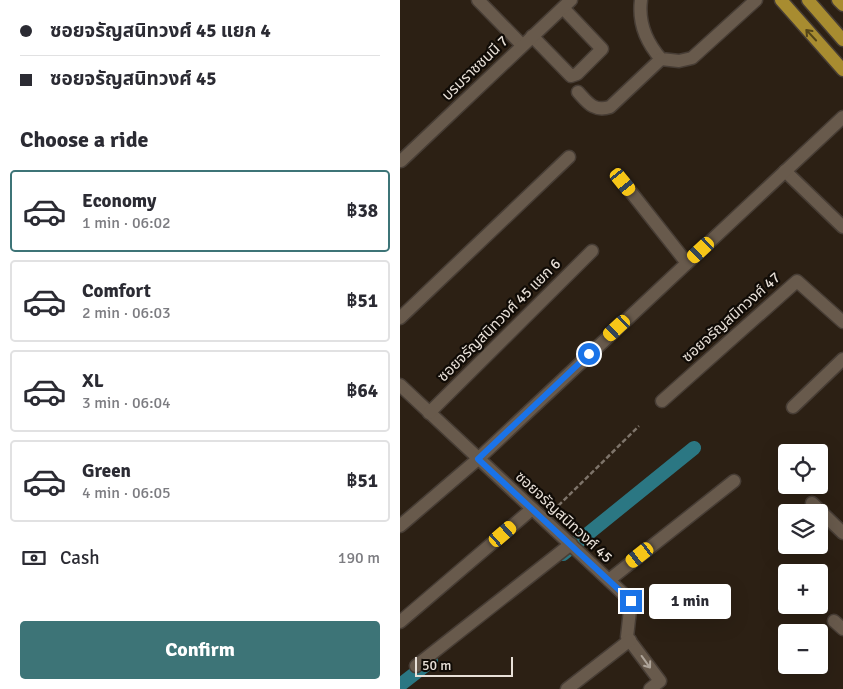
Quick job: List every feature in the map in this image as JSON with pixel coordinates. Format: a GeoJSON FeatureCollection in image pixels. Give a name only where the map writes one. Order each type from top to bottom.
{"type":"FeatureCollection","features":[{"type":"Feature","properties":{"kind":"main road"},"geometry":{"type":"LineString","coordinates":[[781,0],[843,70]]}},
{"type":"Feature","properties":{"kind":"main road"},"geometry":{"type":"LineString","coordinates":[[808,0],[843,40]]}},
{"type":"Feature","properties":{"kind":"main road"},"geometry":{"type":"LineString","coordinates":[[814,0],[843,31]]}},
{"type":"Feature","properties":{"kind":"main road"},"geometry":{"type":"LineString","coordinates":[[838,0],[843,5]]}},
{"type":"Feature","properties":{"kind":"street"},"geometry":{"type":"LineString","coordinates":[[478,0],[522,46]]}},
{"type":"Feature","properties":{"kind":"street"},"geometry":{"type":"LineString","coordinates":[[641,0],[639,15],[645,36],[661,60]]}},
{"type":"Feature","properties":{"kind":"street"},"geometry":{"type":"LineString","coordinates":[[578,92],[592,107],[600,110],[610,107],[661,60],[679,61],[692,58],[756,0]]}},
{"type":"Feature","properties":{"kind":"street"},"geometry":{"type":"LineString","coordinates":[[532,36],[570,75],[578,74],[602,49],[567,4]]}},
{"type":"Feature","properties":{"kind":"street","name":"บรมราชชนนี 7"},"geometry":{"type":"LineString","coordinates":[[401,162],[567,4]]}},
{"type":"Feature","properties":{"kind":"street"},"geometry":{"type":"LineString","coordinates":[[400,526],[478,459],[843,117]]}},
{"type":"Feature","properties":{"kind":"street"},"geometry":{"type":"LineString","coordinates":[[400,318],[569,157]]}},
{"type":"Feature","properties":{"kind":"street"},"geometry":{"type":"LineString","coordinates":[[785,171],[843,227]]}},
{"type":"Feature","properties":{"kind":"street"},"geometry":{"type":"LineString","coordinates":[[623,182],[687,263]]}},
{"type":"Feature","properties":{"kind":"street","name":"ซอยจรัญสนิทวงศ์ 45 แยก 6"},"geometry":{"type":"LineString","coordinates":[[429,412],[592,251]]}},
{"type":"Feature","properties":{"kind":"street","name":"ซอยจรัญสนิทวงศ์ 47"},"geometry":{"type":"LineString","coordinates":[[662,401],[796,280],[843,322]]}},
{"type":"Feature","properties":{"kind":"street"},"geometry":{"type":"LineString","coordinates":[[793,407],[843,359]]}},
{"type":"Feature","properties":{"kind":"street","name":"ซอยจรัญสนิทวงศ์ 45"},"geometry":{"type":"LineString","coordinates":[[400,385],[631,601],[627,637],[630,640]]}},
{"type":"Feature","properties":{"kind":"street"},"geometry":{"type":"LineString","coordinates":[[609,580],[734,481]]}},
{"type":"Feature","properties":{"kind":"street"},"geometry":{"type":"LineString","coordinates":[[812,502],[843,532]]}},
{"type":"Feature","properties":{"kind":"street"},"geometry":{"type":"LineString","coordinates":[[400,622],[532,508]]}},
{"type":"Feature","properties":{"kind":"street"},"geometry":{"type":"LineString","coordinates":[[416,666],[571,544]]}},
{"type":"Feature","properties":{"kind":"street"},"geometry":{"type":"LineString","coordinates":[[567,689],[630,640],[660,681],[650,689]]}},
{"type":"Feature","properties":{"kind":"path"},"geometry":{"type":"LineString","coordinates":[[544,520],[639,426]]}},
{"type":"Feature","properties":{"kind":"waterway"},"geometry":{"type":"LineString","coordinates":[[563,554],[694,448]]}},
{"type":"Feature","properties":{"kind":"waterway"},"geometry":{"type":"LineString","coordinates":[[400,685],[431,661]]}},
{"type":"Feature","properties":{"kind":"route"},"geometry":{"type":"LineString","coordinates":[[589,354],[478,459],[631,601]]}}]}
